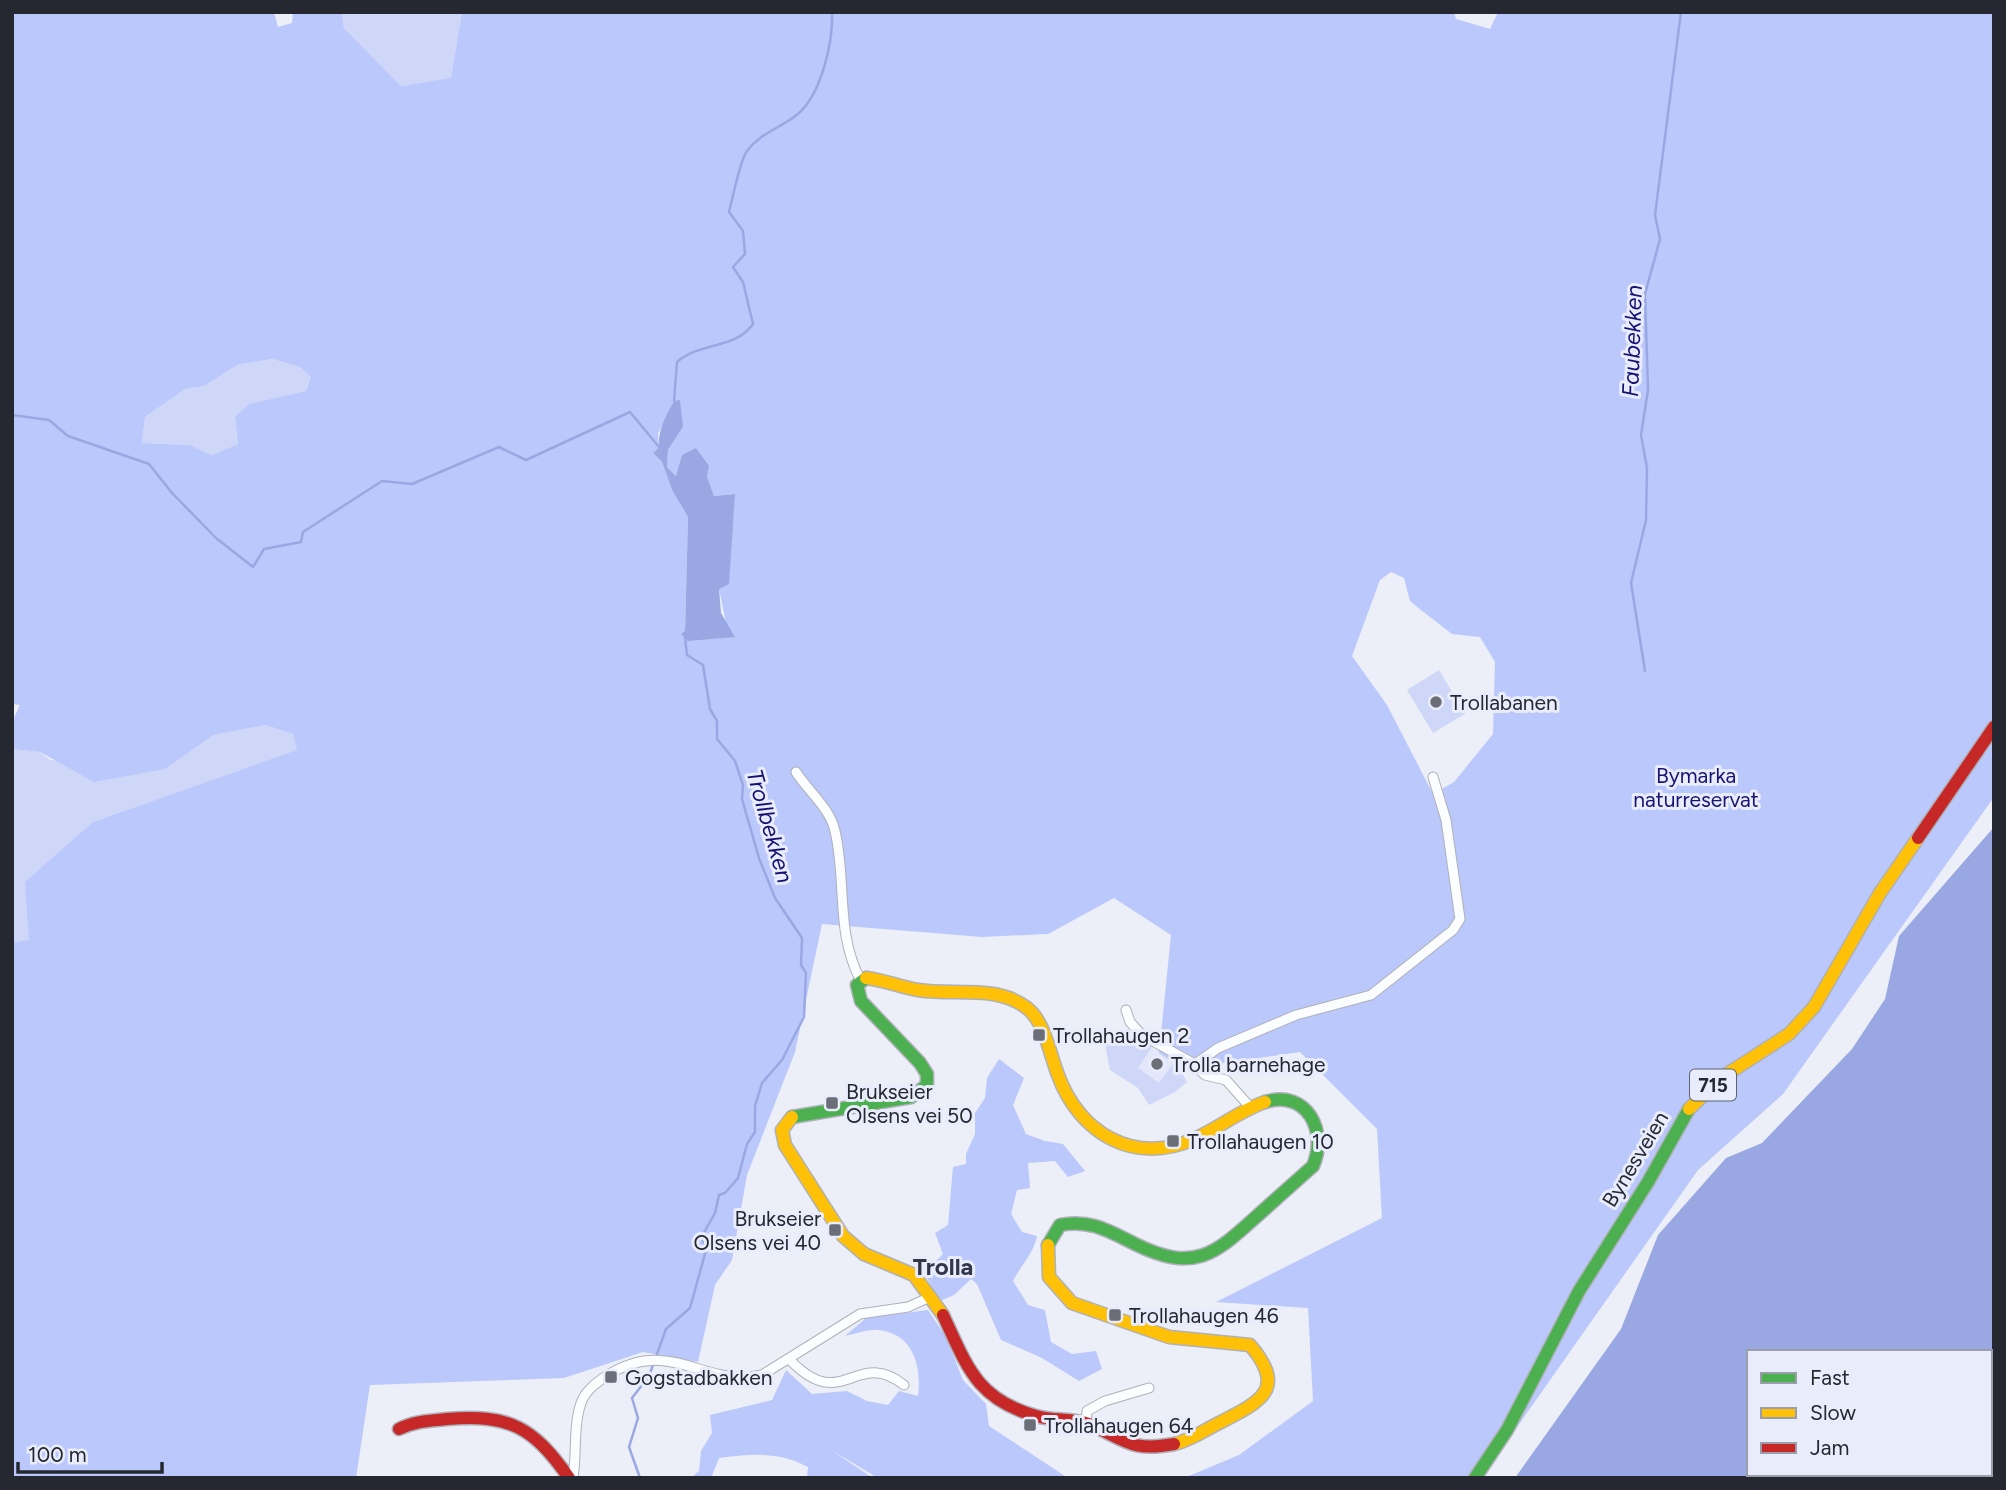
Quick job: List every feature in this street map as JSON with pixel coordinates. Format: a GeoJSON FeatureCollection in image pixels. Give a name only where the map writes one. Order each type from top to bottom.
{"type":"FeatureCollection","features":[{"type":"Feature","properties":{"kind":"street","name":"Bynesveien"},"geometry":{"type":"LineString","coordinates":[[1475,1478],[1507,1430],[1579,1291],[1648,1182],[1686,1111],[1721,1078],[1789,1034],[1814,1007],[1880,893],[1994,727]]}},
{"type":"Feature","properties":{"kind":"street"},"geometry":{"type":"LineString","coordinates":[[796,772],[827,811],[836,832],[846,944],[861,981]]}},
{"type":"Feature","properties":{"kind":"street"},"geometry":{"type":"LineString","coordinates":[[1194,1065],[1218,1048],[1296,1015],[1371,995],[1453,930],[1460,919],[1446,820],[1433,777]]}},
{"type":"Feature","properties":{"kind":"street"},"geometry":{"type":"LineString","coordinates":[[876,979],[916,989],[1005,997],[1029,1009],[1039,1024],[1075,1114],[1087,1127],[1103,1136],[1135,1146],[1171,1146],[1196,1138],[1250,1107],[1277,1099],[1298,1105],[1317,1127],[1319,1150],[1307,1173],[1234,1239],[1202,1257],[1172,1259],[1148,1252],[1095,1224],[1076,1220],[1060,1225],[1051,1235],[1046,1247],[1045,1262],[1049,1277],[1058,1291],[1087,1310],[1169,1337],[1250,1345],[1267,1366],[1265,1392],[1260,1400],[1180,1443],[1162,1448],[1129,1445],[1086,1423],[1024,1414],[985,1391],[965,1366],[943,1315],[928,1298],[914,1275],[864,1254],[845,1239],[799,1171],[782,1137],[785,1123],[794,1115],[911,1097],[927,1085],[925,1070],[861,1000],[857,988],[861,981],[876,979]]}},
{"type":"Feature","properties":{"kind":"street"},"geometry":{"type":"LineString","coordinates":[[1126,1010],[1130,1022],[1142,1035],[1205,1074],[1229,1082],[1250,1107]]}},
{"type":"Feature","properties":{"kind":"street"},"geometry":{"type":"LineString","coordinates":[[571,1478],[579,1412],[584,1395],[611,1373],[639,1362],[668,1359],[736,1378],[762,1375],[860,1314],[877,1309],[903,1308],[928,1298]]}},
{"type":"Feature","properties":{"kind":"street"},"geometry":{"type":"LineString","coordinates":[[790,1360],[809,1378],[821,1383],[835,1384],[878,1372],[887,1373],[904,1385]]}},
{"type":"Feature","properties":{"kind":"street"},"geometry":{"type":"LineString","coordinates":[[1086,1423],[1087,1411],[1097,1404],[1149,1388]]}},
{"type":"Feature","properties":{"kind":"street"},"geometry":{"type":"LineString","coordinates":[[399,1429],[430,1420],[503,1418],[520,1425],[542,1444],[571,1478]]}},
{"type":"Feature","properties":{"kind":"shaded area"},"geometry":{"type":"Polygon","coordinates":[[[342,12],[462,12],[451,79],[401,86],[344,28],[342,12]]]}},
{"type":"Feature","properties":{"kind":"shaded area"},"geometry":{"type":"Polygon","coordinates":[[[272,359],[300,367],[311,377],[306,391],[249,404],[235,418],[238,444],[212,455],[190,445],[142,443],[145,417],[185,389],[204,386],[237,365],[272,359]]]}},
{"type":"Feature","properties":{"kind":"shaded area"},"geometry":{"type":"Polygon","coordinates":[[[680,400],[683,427],[668,450],[667,467],[676,476],[682,455],[696,448],[709,466],[707,476],[714,496],[735,494],[729,584],[719,589],[721,613],[735,637],[688,641],[681,634],[685,631],[688,517],[672,490],[662,462],[653,453],[659,447],[661,428],[668,412],[674,401],[680,400]]]}},
{"type":"Feature","properties":{"kind":"shaded area","name":"Trollabanen"},"geometry":{"type":"Polygon","coordinates":[[[1439,670],[1465,714],[1433,733],[1407,690],[1439,670]]]}},
{"type":"Feature","properties":{"kind":"shaded area"},"geometry":{"type":"Polygon","coordinates":[[[265,725],[293,734],[298,750],[93,822],[29,941],[12,943],[12,749],[40,752],[50,760],[165,769],[214,735],[265,725]]]}},
{"type":"Feature","properties":{"kind":"shaded area"},"geometry":{"type":"Polygon","coordinates":[[[1994,827],[1994,1478],[1515,1478],[1621,1329],[1658,1235],[1726,1158],[1762,1143],[1852,1049],[1885,999],[1899,936],[1994,827]]]}},
{"type":"Feature","properties":{"kind":"shaded area"},"geometry":{"type":"Polygon","coordinates":[[[1123,1035],[1140,1047],[1153,1045],[1175,1061],[1187,1082],[1175,1092],[1149,1105],[1138,1088],[1110,1070],[1105,1044],[1123,1035]]]}},
{"type":"Feature","properties":{"kind":"shaded area"},"geometry":{"type":"Polygon","coordinates":[[[1123,1035],[1140,1047],[1153,1045],[1138,1068],[1159,1083],[1175,1061],[1187,1082],[1175,1092],[1149,1105],[1138,1088],[1110,1070],[1105,1044],[1123,1035]]]}},
{"type":"Feature","properties":{"kind":"green space","name":"Bymarka naturreservat"},"geometry":{"type":"Polygon","coordinates":[[[12,12],[274,12],[278,27],[292,23],[293,12],[342,12],[344,28],[401,86],[451,78],[462,12],[1454,12],[1456,19],[1490,29],[1498,12],[1994,12],[1994,797],[1783,1094],[1698,1170],[1481,1478],[1184,1478],[1239,1455],[1313,1401],[1308,1308],[1216,1302],[1382,1218],[1377,1129],[1300,1052],[1184,1069],[1159,1053],[1171,935],[1114,898],[1048,934],[982,937],[822,924],[795,1052],[747,1175],[732,1260],[715,1285],[698,1362],[643,1352],[564,1378],[370,1385],[356,1478],[12,1478],[12,943],[29,940],[25,882],[93,822],[297,750],[293,734],[265,725],[214,735],[165,769],[94,782],[40,752],[12,749],[12,722],[20,705],[12,704],[12,12]],[[272,359],[237,365],[204,386],[185,389],[145,417],[142,443],[190,445],[212,455],[238,444],[235,417],[249,404],[306,391],[311,377],[300,367],[272,359]],[[674,401],[658,434],[659,447],[653,453],[662,462],[672,490],[688,517],[685,631],[726,623],[719,589],[734,494],[714,496],[707,476],[676,476],[667,467],[668,450],[683,427],[674,401]],[[1391,572],[1380,580],[1352,656],[1387,705],[1433,794],[1454,782],[1493,734],[1495,662],[1480,637],[1452,634],[1410,601],[1404,578],[1391,572]]]}},
{"type":"Feature","properties":{"kind":"green space"},"geometry":{"type":"Polygon","coordinates":[[[999,1059],[1024,1078],[1013,1105],[1026,1134],[1063,1144],[1085,1171],[1068,1177],[1055,1161],[1028,1163],[1030,1188],[1017,1190],[1011,1214],[1022,1232],[1037,1236],[1030,1254],[1013,1281],[1028,1305],[1045,1310],[1051,1342],[1072,1354],[1096,1351],[1102,1369],[1079,1381],[1042,1358],[1001,1340],[977,1284],[971,1279],[954,1295],[940,1301],[924,1273],[943,1254],[935,1233],[948,1225],[953,1167],[966,1164],[966,1154],[975,1134],[975,1113],[985,1098],[987,1078],[999,1059]]]}},
{"type":"Feature","properties":{"kind":"green space"},"geometry":{"type":"Polygon","coordinates":[[[928,1310],[946,1337],[963,1380],[986,1404],[989,1426],[1068,1478],[878,1478],[831,1450],[873,1478],[807,1478],[808,1467],[797,1462],[776,1456],[753,1455],[719,1458],[711,1478],[691,1478],[699,1471],[701,1451],[712,1433],[710,1415],[772,1400],[786,1370],[812,1394],[847,1391],[867,1401],[888,1405],[899,1391],[918,1396],[918,1373],[913,1353],[900,1337],[890,1332],[874,1330],[845,1336],[866,1318],[928,1310]]]}},
{"type":"Feature","properties":{"kind":"waterway"},"geometry":{"type":"LineString","coordinates":[[674,401],[677,362],[696,351],[737,338],[753,324],[743,282],[733,267],[745,254],[743,231],[729,212],[737,179],[747,151],[765,135],[799,113],[814,93],[828,52],[832,12]]}},
{"type":"Feature","properties":{"kind":"waterway","name":"Faubekken"},"geometry":{"type":"LineString","coordinates":[[1645,671],[1631,583],[1646,520],[1647,468],[1641,435],[1648,390],[1645,294],[1660,239],[1655,215],[1681,12]]}},
{"type":"Feature","properties":{"kind":"waterway"},"geometry":{"type":"LineString","coordinates":[[12,415],[49,420],[68,436],[149,464],[172,493],[216,538],[253,567],[264,549],[301,542],[303,532],[382,481],[412,484],[499,447],[526,460],[630,412],[659,447]]}},
{"type":"Feature","properties":{"kind":"waterway","name":"Trollbekken"},"geometry":{"type":"LineString","coordinates":[[640,1478],[629,1447],[638,1418],[632,1398],[649,1376],[666,1329],[690,1308],[706,1250],[702,1236],[715,1213],[719,1195],[725,1193],[738,1178],[747,1144],[755,1132],[755,1106],[762,1083],[782,1060],[804,1017],[806,973],[801,965],[802,938],[775,898],[759,858],[742,799],[743,785],[735,761],[717,739],[717,721],[710,709],[703,665],[687,655],[685,638]]}},
{"type":"Feature","properties":{"kind":"traffic: fast"},"geometry":{"type":"LineString","coordinates":[[792,1117],[911,1097],[927,1085],[927,1074],[920,1063],[861,1001],[857,985],[866,978]]}},
{"type":"Feature","properties":{"kind":"traffic: fast"},"geometry":{"type":"LineString","coordinates":[[1048,1245],[1060,1225],[1081,1224],[1099,1227],[1155,1253],[1173,1257],[1202,1256],[1215,1250],[1242,1230],[1313,1166],[1318,1139],[1310,1116],[1303,1107],[1292,1102],[1265,1102]]}},
{"type":"Feature","properties":{"kind":"traffic: fast"},"geometry":{"type":"LineString","coordinates":[[1475,1478],[1507,1430],[1579,1291],[1648,1182],[1689,1109]]}},
{"type":"Feature","properties":{"kind":"traffic: slow"},"geometry":{"type":"LineString","coordinates":[[1689,1109],[1721,1078],[1789,1034],[1814,1007],[1880,893],[1918,838]]}},
{"type":"Feature","properties":{"kind":"traffic: slow"},"geometry":{"type":"LineString","coordinates":[[866,978],[932,992],[988,993],[1002,996],[1027,1008],[1043,1030],[1067,1096],[1094,1128],[1111,1139],[1130,1146],[1150,1149],[1194,1139],[1265,1102]]}},
{"type":"Feature","properties":{"kind":"traffic: slow"},"geometry":{"type":"LineString","coordinates":[[792,1117],[782,1130],[785,1145],[843,1236],[864,1254],[914,1275],[943,1315]]}},
{"type":"Feature","properties":{"kind":"traffic: slow"},"geometry":{"type":"LineString","coordinates":[[1048,1245],[1049,1277],[1072,1303],[1169,1337],[1250,1345],[1261,1360],[1267,1373],[1268,1384],[1257,1401],[1197,1435],[1174,1444]]}},
{"type":"Feature","properties":{"kind":"traffic: jam"},"geometry":{"type":"LineString","coordinates":[[1918,838],[1994,727]]}},
{"type":"Feature","properties":{"kind":"traffic: jam"},"geometry":{"type":"LineString","coordinates":[[943,1315],[976,1378],[987,1390],[1016,1409],[1049,1419],[1089,1424],[1138,1445],[1174,1444]]}},
{"type":"Feature","properties":{"kind":"traffic: jam"},"geometry":{"type":"LineString","coordinates":[[399,1429],[416,1423],[447,1419],[469,1418],[504,1422],[531,1436],[544,1447],[569,1478]]}},
{"type":"Feature","properties":{"kind":"place","name":"Trollabanen"},"geometry":{"type":"Point","coordinates":[1436,702]}},
{"type":"Feature","properties":{"kind":"place","name":"Trollahaugen 2"},"geometry":{"type":"Point","coordinates":[1039,1035]}},
{"type":"Feature","properties":{"kind":"place","name":"Trolla barnehage"},"geometry":{"type":"Point","coordinates":[1157,1064]}},
{"type":"Feature","properties":{"kind":"place","name":"Brukseier Olsens vei 50"},"geometry":{"type":"Point","coordinates":[832,1103]}},
{"type":"Feature","properties":{"kind":"place","name":"Trollahaugen 10"},"geometry":{"type":"Point","coordinates":[1173,1141]}},
{"type":"Feature","properties":{"kind":"place","name":"Brukseier Olsens vei 40"},"geometry":{"type":"Point","coordinates":[835,1230]}},
{"type":"Feature","properties":{"kind":"place","name":"Trollahaugen 46"},"geometry":{"type":"Point","coordinates":[1115,1315]}},
{"type":"Feature","properties":{"kind":"place","name":"Gogstadbakken"},"geometry":{"type":"Point","coordinates":[611,1377]}},
{"type":"Feature","properties":{"kind":"place","name":"Trollahaugen 64"},"geometry":{"type":"Point","coordinates":[1030,1425]}},
{"type":"Feature","properties":{"kind":"district","name":"Trolla"},"geometry":{"type":"Point","coordinates":[943,1266]}}]}
